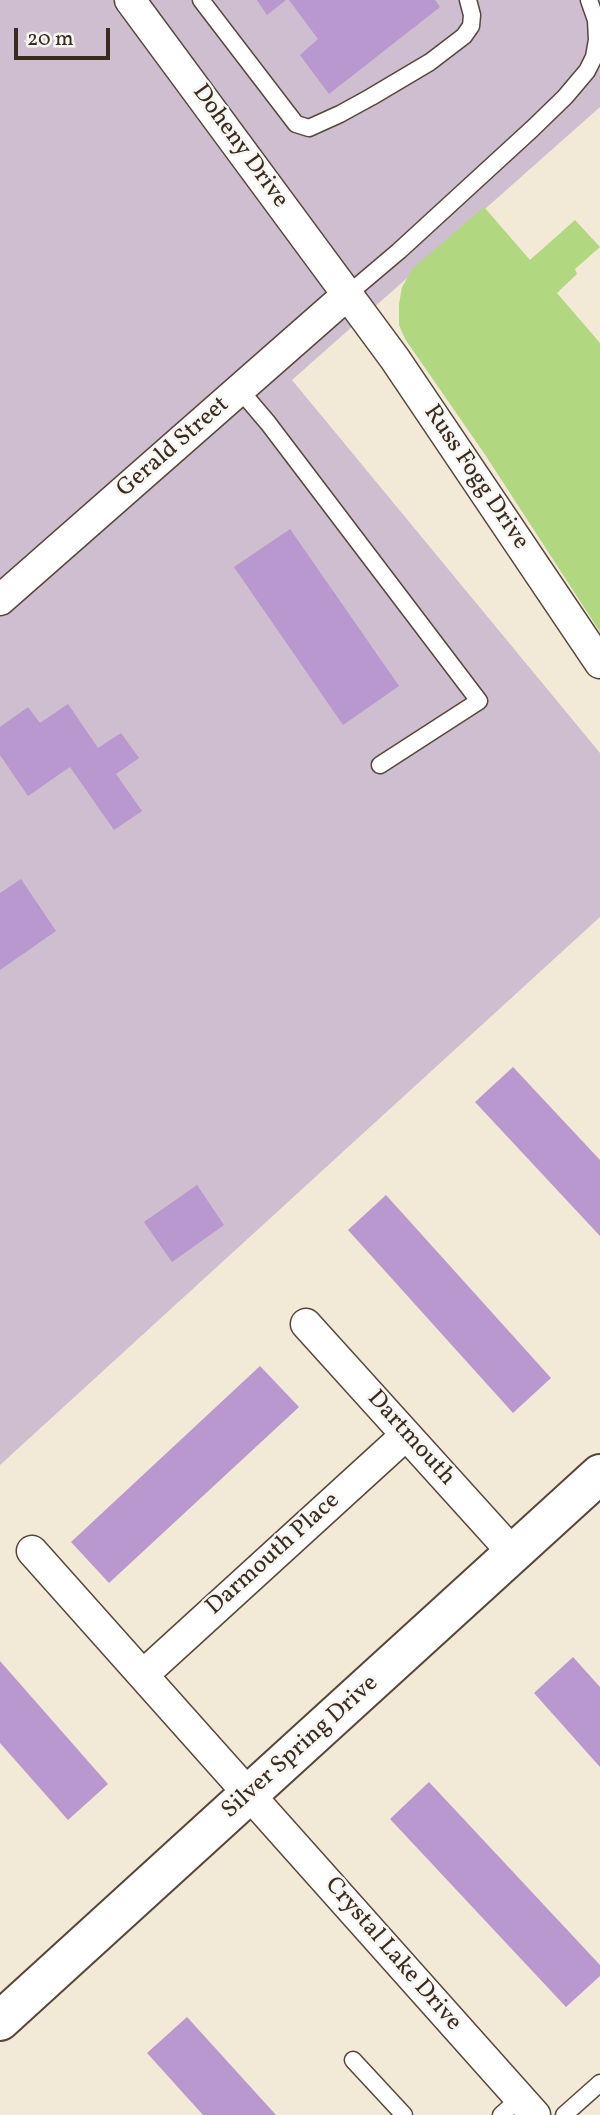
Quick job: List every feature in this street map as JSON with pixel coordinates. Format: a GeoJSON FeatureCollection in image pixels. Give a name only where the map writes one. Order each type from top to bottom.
{"type":"FeatureCollection","features":[{"type":"Feature","properties":{"kind":"street","name":"Doheny Drive"},"geometry":{"type":"LineString","coordinates":[[130,0],[347,295]]}},
{"type":"Feature","properties":{"kind":"street","name":"Gerald Street"},"geometry":{"type":"LineString","coordinates":[[0,600],[347,295]]}},
{"type":"Feature","properties":{"kind":"street","name":"Russ Fogg Drive"},"geometry":{"type":"LineString","coordinates":[[347,295],[402,370],[600,663]]}},
{"type":"Feature","properties":{"kind":"street","name":"Dartmouth"},"geometry":{"type":"LineString","coordinates":[[306,1324],[513,1554]]}},
{"type":"Feature","properties":{"kind":"street","name":"Darmouth Place"},"geometry":{"type":"LineString","coordinates":[[143,1675],[406,1435]]}},
{"type":"Feature","properties":{"kind":"street","name":"Silver Spring Drive"},"geometry":{"type":"LineString","coordinates":[[0,2021],[600,1474]]}},
{"type":"Feature","properties":{"kind":"street"},"geometry":{"type":"LineString","coordinates":[[32,1551],[250,1795]]}},
{"type":"Feature","properties":{"kind":"street","name":"Crystal Lake Drive"},"geometry":{"type":"LineString","coordinates":[[250,1795],[519,2110]]}},
{"type":"Feature","properties":{"kind":"lane"},"geometry":{"type":"LineString","coordinates":[[201,0],[296,124],[309,128],[340,114],[430,62],[464,36],[471,26],[472,15],[468,0]]}},
{"type":"Feature","properties":{"kind":"lane"},"geometry":{"type":"LineString","coordinates":[[347,295],[400,251],[532,129],[587,71],[594,57],[597,40],[596,20],[589,0]]}},
{"type":"Feature","properties":{"kind":"lane"},"geometry":{"type":"LineString","coordinates":[[240,390],[479,701],[380,765]]}},
{"type":"Feature","properties":{"kind":"lane"},"geometry":{"type":"LineString","coordinates":[[353,2060],[404,2115]]}},
{"type":"Feature","properties":{"kind":"lane"},"geometry":{"type":"LineString","coordinates":[[564,2115],[600,2083]]}},
{"type":"Feature","properties":{"kind":"shaded area"},"geometry":{"type":"Polygon","coordinates":[[[0,0],[600,0],[600,107],[292,380],[600,753],[600,917],[0,1465],[0,0]]]}},
{"type":"Feature","properties":{"kind":"green space"},"geometry":{"type":"Polygon","coordinates":[[[484,207],[530,260],[575,220],[600,247],[575,269],[577,274],[557,293],[600,343],[600,632],[486,456],[405,339],[399,325],[402,287],[413,268],[484,207]]]}},
{"type":"Feature","properties":{"kind":"building"},"geometry":{"type":"Polygon","coordinates":[[[257,0],[286,0],[267,15],[257,0]]]}},
{"type":"Feature","properties":{"kind":"building"},"geometry":{"type":"Polygon","coordinates":[[[289,0],[435,0],[440,7],[329,94],[300,55],[318,39],[289,0]]]}},
{"type":"Feature","properties":{"kind":"building"},"geometry":{"type":"Polygon","coordinates":[[[290,529],[399,686],[343,725],[234,567],[290,529]]]}},
{"type":"Feature","properties":{"kind":"building"},"geometry":{"type":"Polygon","coordinates":[[[68,704],[98,748],[121,733],[139,758],[116,774],[142,811],[114,830],[70,767],[28,796],[0,755],[0,727],[28,707],[40,723],[68,704]]]}},
{"type":"Feature","properties":{"kind":"building"},"geometry":{"type":"Polygon","coordinates":[[[21,879],[56,931],[0,970],[0,893],[21,879]]]}},
{"type":"Feature","properties":{"kind":"building"},"geometry":{"type":"Polygon","coordinates":[[[513,1067],[600,1160],[600,1236],[475,1102],[513,1067]]]}},
{"type":"Feature","properties":{"kind":"building"},"geometry":{"type":"Polygon","coordinates":[[[197,1185],[224,1225],[172,1262],[144,1222],[197,1185]]]}},
{"type":"Feature","properties":{"kind":"building"},"geometry":{"type":"Polygon","coordinates":[[[386,1195],[551,1378],[513,1413],[348,1230],[386,1195]]]}},
{"type":"Feature","properties":{"kind":"building"},"geometry":{"type":"Polygon","coordinates":[[[260,1366],[299,1407],[109,1583],[71,1542],[260,1366]]]}},
{"type":"Feature","properties":{"kind":"building"},"geometry":{"type":"Polygon","coordinates":[[[573,1657],[600,1687],[600,1767],[534,1693],[573,1657]]]}},
{"type":"Feature","properties":{"kind":"building"},"geometry":{"type":"Polygon","coordinates":[[[0,1661],[108,1784],[68,1820],[0,1743],[0,1661]]]}},
{"type":"Feature","properties":{"kind":"building"},"geometry":{"type":"Polygon","coordinates":[[[429,1782],[600,1965],[600,1976],[566,2007],[390,1819],[429,1782]]]}},
{"type":"Feature","properties":{"kind":"building"},"geometry":{"type":"Polygon","coordinates":[[[187,2017],[276,2115],[203,2115],[147,2053],[187,2017]]]}}]}
